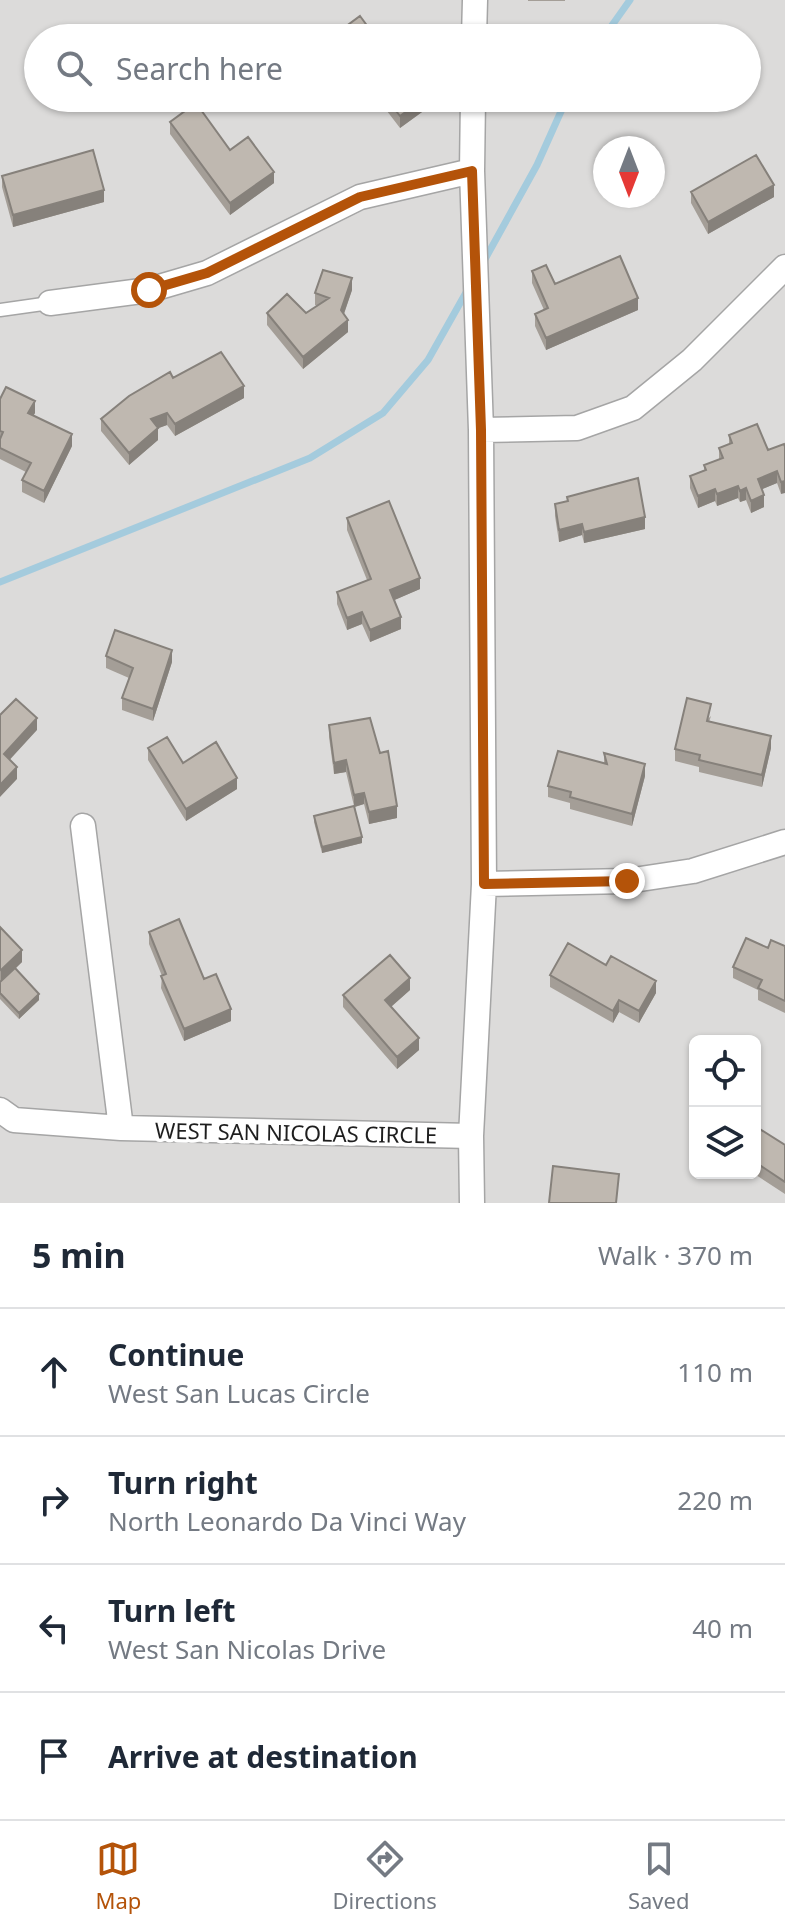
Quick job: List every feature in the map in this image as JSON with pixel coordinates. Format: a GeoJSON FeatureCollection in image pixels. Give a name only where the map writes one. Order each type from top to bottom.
{"type":"FeatureCollection","features":[{"type":"Feature","properties":{"kind":"street"},"geometry":{"type":"LineString","coordinates":[[474,24],[475,0]]}},
{"type":"Feature","properties":{"kind":"street"},"geometry":{"type":"LineString","coordinates":[[472,1203],[471,1136],[484,884],[481,430],[473,112]]}},
{"type":"Feature","properties":{"kind":"street"},"geometry":{"type":"LineString","coordinates":[[50,303],[149,290],[207,273],[360,197],[472,171]]}},
{"type":"Feature","properties":{"kind":"street"},"geometry":{"type":"LineString","coordinates":[[481,430],[577,428],[633,408],[692,360],[785,267]]}},
{"type":"Feature","properties":{"kind":"street"},"geometry":{"type":"LineString","coordinates":[[83,826],[121,1128]]}},
{"type":"Feature","properties":{"kind":"street"},"geometry":{"type":"LineString","coordinates":[[484,884],[627,881],[693,871],[785,842]]}},
{"type":"Feature","properties":{"kind":"street","name":"WEST SAN NICOLAS CIRCLE"},"geometry":{"type":"LineString","coordinates":[[0,1110],[14,1120],[121,1128],[471,1136]]}},
{"type":"Feature","properties":{"kind":"lane"},"geometry":{"type":"LineString","coordinates":[[0,310],[50,303]]}},
{"type":"Feature","properties":{"kind":"shaded area"},"geometry":{"type":"Polygon","coordinates":[[[0,0],[785,0],[785,1203],[0,1203],[0,0]]]}},
{"type":"Feature","properties":{"kind":"building"},"geometry":{"type":"Polygon","coordinates":[[[360,16],[366,24],[349,24],[360,16]]]}},
{"type":"Feature","properties":{"kind":"building"},"geometry":{"type":"Polygon","coordinates":[[[184,112],[203,112],[230,150],[248,137],[274,172],[230,203],[170,122],[184,112]]]}},
{"type":"Feature","properties":{"kind":"building"},"geometry":{"type":"Polygon","coordinates":[[[93,150],[104,190],[13,215],[2,176],[93,150]]]}},
{"type":"Feature","properties":{"kind":"building"},"geometry":{"type":"Polygon","coordinates":[[[756,155],[774,185],[708,222],[691,192],[756,155]]]}},
{"type":"Feature","properties":{"kind":"building"},"geometry":{"type":"Polygon","coordinates":[[[620,256],[638,298],[546,338],[535,314],[548,308],[532,271],[546,265],[555,284],[620,256]]]}},
{"type":"Feature","properties":{"kind":"building"},"geometry":{"type":"Polygon","coordinates":[[[323,270],[352,278],[341,310],[348,320],[303,357],[267,313],[287,294],[306,313],[329,298],[315,293],[323,270]]]}},
{"type":"Feature","properties":{"kind":"building"},"geometry":{"type":"Polygon","coordinates":[[[221,352],[244,386],[175,424],[167,413],[151,419],[158,428],[129,453],[101,419],[129,396],[170,372],[173,378],[221,352]]]}},
{"type":"Feature","properties":{"kind":"building"},"geometry":{"type":"Polygon","coordinates":[[[6,387],[35,401],[28,413],[72,434],[44,491],[22,480],[31,463],[0,448],[3,432],[0,431],[0,399],[6,387]]]}},
{"type":"Feature","properties":{"kind":"building"},"geometry":{"type":"Polygon","coordinates":[[[757,424],[768,450],[784,444],[785,481],[781,482],[777,471],[758,479],[764,495],[751,501],[746,488],[740,491],[738,486],[717,494],[715,489],[698,496],[690,476],[706,470],[704,465],[723,458],[719,448],[732,443],[729,435],[757,424]]]}},
{"type":"Feature","properties":{"kind":"building"},"geometry":{"type":"Polygon","coordinates":[[[638,478],[645,517],[584,532],[582,524],[559,530],[555,504],[568,501],[567,497],[638,478]]]}},
{"type":"Feature","properties":{"kind":"building"},"geometry":{"type":"Polygon","coordinates":[[[389,501],[420,578],[390,590],[401,617],[370,630],[362,612],[347,618],[337,592],[371,579],[347,518],[389,501]]]}},
{"type":"Feature","properties":{"kind":"building"},"geometry":{"type":"Polygon","coordinates":[[[115,630],[172,650],[153,709],[122,698],[133,668],[106,656],[115,630]]]}},
{"type":"Feature","properties":{"kind":"building"},"geometry":{"type":"Polygon","coordinates":[[[687,698],[711,704],[707,721],[771,736],[762,775],[699,760],[700,755],[675,749],[687,698]]]}},
{"type":"Feature","properties":{"kind":"building"},"geometry":{"type":"Polygon","coordinates":[[[16,699],[37,718],[4,754],[17,767],[0,785],[0,715],[16,699]]]}},
{"type":"Feature","properties":{"kind":"building"},"geometry":{"type":"Polygon","coordinates":[[[370,718],[380,753],[388,751],[397,806],[369,812],[364,793],[354,795],[346,760],[334,763],[329,725],[370,718]]]}},
{"type":"Feature","properties":{"kind":"building"},"geometry":{"type":"Polygon","coordinates":[[[167,737],[183,763],[216,742],[237,778],[186,809],[148,748],[167,737]]]}},
{"type":"Feature","properties":{"kind":"building"},"geometry":{"type":"Polygon","coordinates":[[[558,751],[607,764],[604,753],[645,764],[632,814],[570,797],[571,792],[548,786],[558,751]]]}},
{"type":"Feature","properties":{"kind":"building"},"geometry":{"type":"Polygon","coordinates":[[[354,806],[362,837],[322,847],[314,816],[354,806]]]}},
{"type":"Feature","properties":{"kind":"building"},"geometry":{"type":"Polygon","coordinates":[[[179,919],[204,979],[216,974],[231,1009],[184,1029],[161,976],[166,974],[149,932],[179,919]]]}},
{"type":"Feature","properties":{"kind":"building"},"geometry":{"type":"Polygon","coordinates":[[[0,927],[22,950],[1,970],[0,969],[0,927]]]}},
{"type":"Feature","properties":{"kind":"building"},"geometry":{"type":"Polygon","coordinates":[[[746,938],[768,948],[771,940],[785,946],[785,1001],[758,988],[762,980],[733,967],[746,938]]]}},
{"type":"Feature","properties":{"kind":"building"},"geometry":{"type":"Polygon","coordinates":[[[568,943],[606,965],[611,956],[656,981],[639,1011],[619,1000],[613,1011],[550,975],[568,943]]]}},
{"type":"Feature","properties":{"kind":"building"},"geometry":{"type":"Polygon","coordinates":[[[390,955],[410,978],[385,1000],[419,1038],[397,1057],[343,995],[390,955]]]}},
{"type":"Feature","properties":{"kind":"building"},"geometry":{"type":"Polygon","coordinates":[[[15,968],[39,994],[19,1013],[0,993],[0,982],[15,968]]]}},
{"type":"Feature","properties":{"kind":"building"},"geometry":{"type":"Polygon","coordinates":[[[761,1130],[785,1145],[785,1182],[761,1166],[761,1130]]]}},
{"type":"Feature","properties":{"kind":"building"},"geometry":{"type":"Polygon","coordinates":[[[553,1166],[619,1174],[616,1203],[549,1203],[553,1166]]]}},
{"type":"Feature","properties":{"kind":"waterway"},"geometry":{"type":"LineString","coordinates":[[613,24],[630,0]]}},
{"type":"Feature","properties":{"kind":"waterway"},"geometry":{"type":"LineString","coordinates":[[484,261],[537,165],[561,112]]}},
{"type":"Feature","properties":{"kind":"waterway"},"geometry":{"type":"LineString","coordinates":[[0,582],[310,458],[383,413],[428,360],[468,289]]}},
{"type":"Feature","properties":{"kind":"route"},"geometry":{"type":"LineString","coordinates":[[149,290],[207,273],[360,197],[472,171],[481,430],[484,884],[627,881]]}}]}
